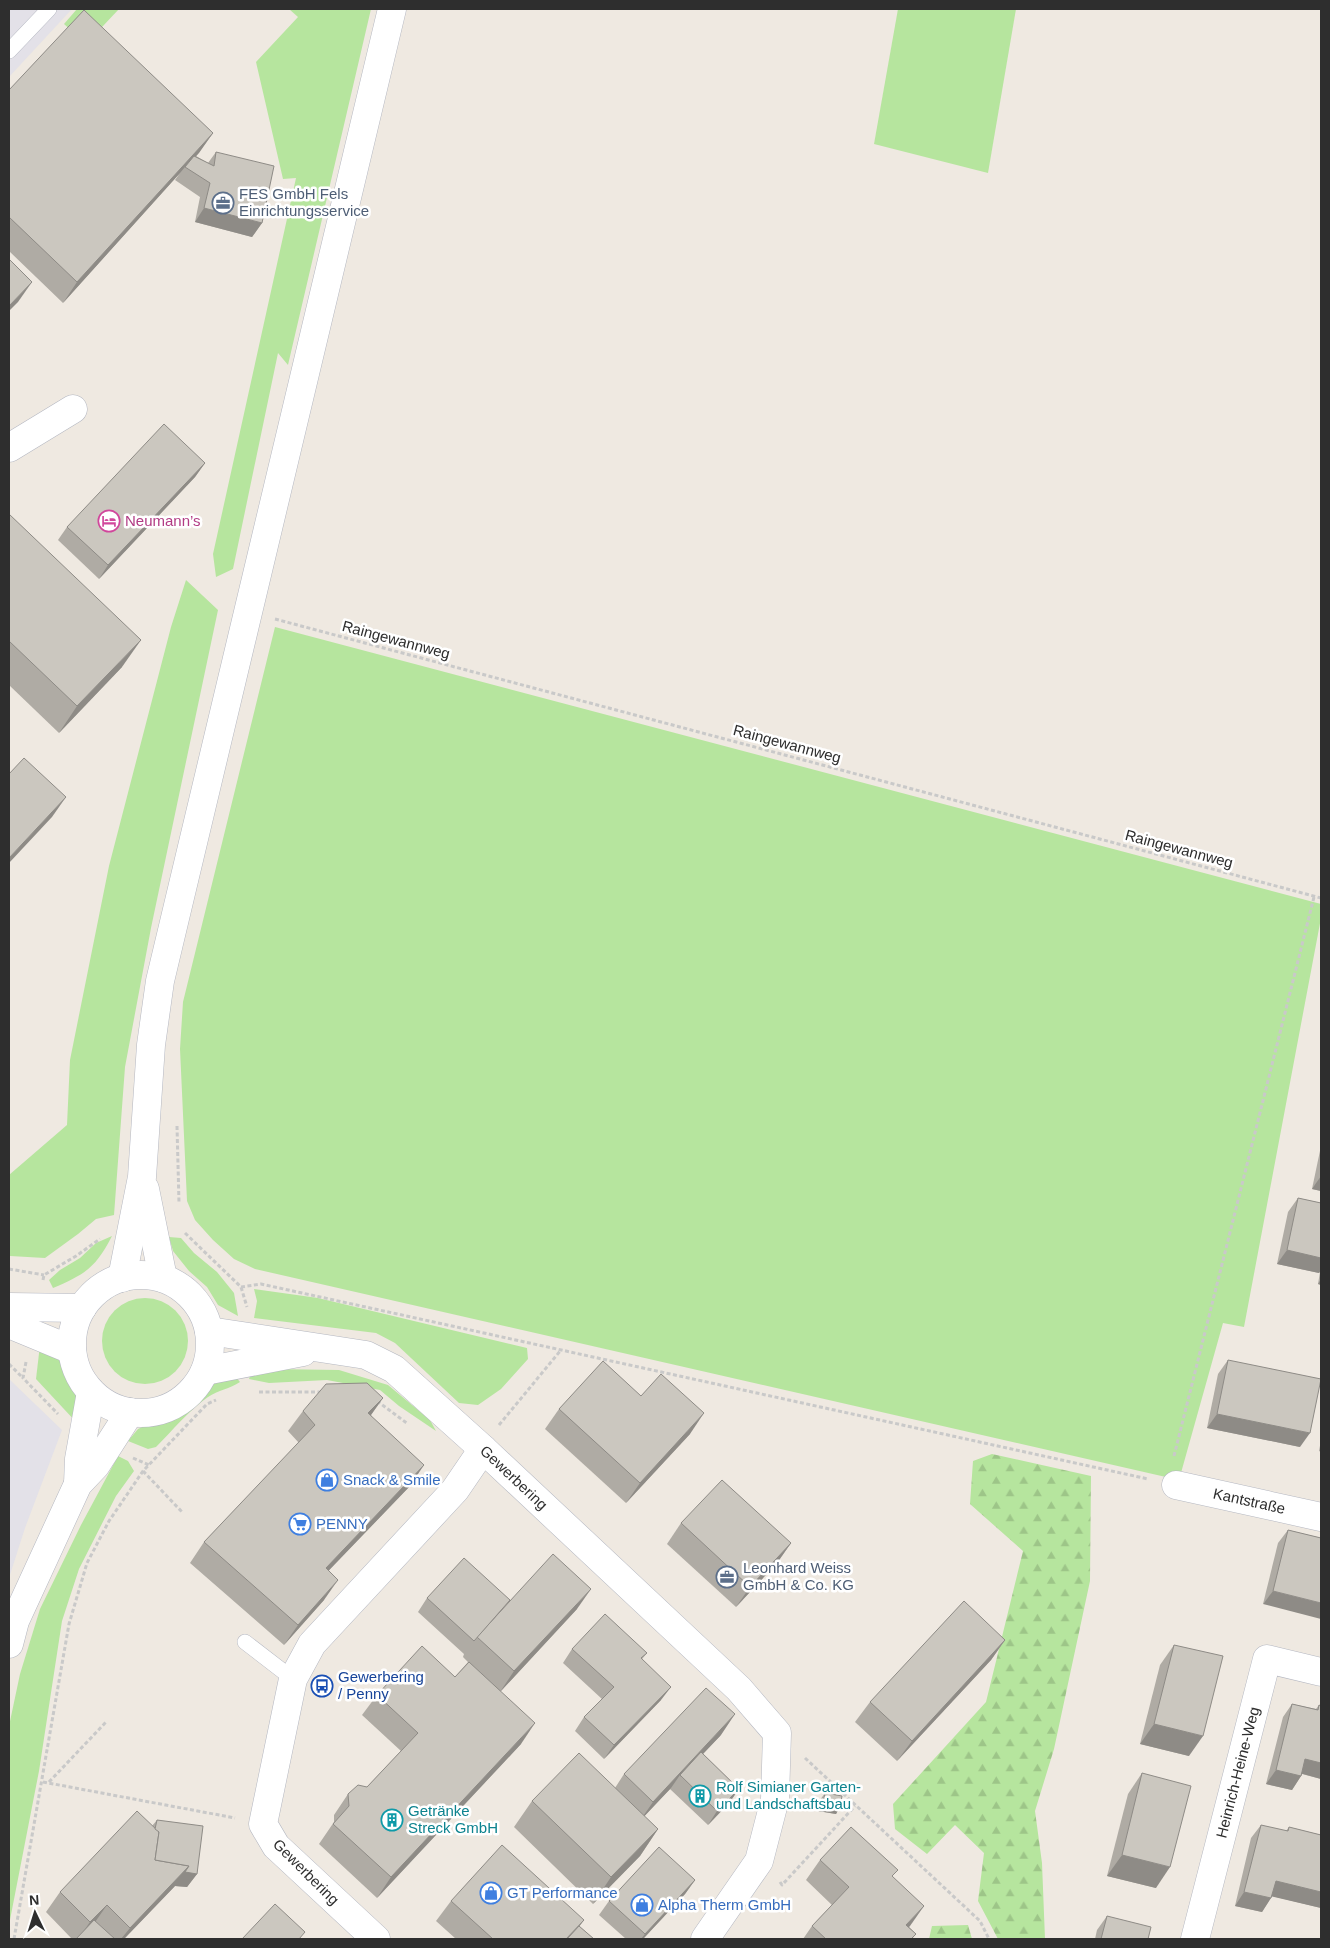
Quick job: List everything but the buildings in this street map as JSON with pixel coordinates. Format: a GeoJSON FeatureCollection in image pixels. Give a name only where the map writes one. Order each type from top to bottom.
{"type":"FeatureCollection","features":[{"type":"Feature","properties":{"kind":"street"},"geometry":{"type":"LineString","coordinates":[[122,1278],[142,1177],[151,1045],[160,981],[392,9]]}},
{"type":"Feature","properties":{"kind":"street"},"geometry":{"type":"LineString","coordinates":[[9,448],[73,409]]}},
{"type":"Feature","properties":{"kind":"street"},"geometry":{"type":"LineString","coordinates":[[142,1177],[163,1278]]}},
{"type":"Feature","properties":{"kind":"street"},"geometry":{"type":"LineString","coordinates":[[142,1275],[163,1278],[179,1286],[193,1298],[203,1313],[209,1331],[210,1344],[205,1371],[193,1390],[175,1404],[154,1412],[130,1412],[116,1409],[102,1402],[91,1392],[78,1374],[72,1350],[73,1329],[82,1308],[92,1295],[106,1284],[122,1278],[142,1275]]}},
{"type":"Feature","properties":{"kind":"street"},"geometry":{"type":"LineString","coordinates":[[9,1307],[82,1308]]}},
{"type":"Feature","properties":{"kind":"street"},"geometry":{"type":"LineString","coordinates":[[9,1324],[72,1350]]}},
{"type":"Feature","properties":{"kind":"street"},"geometry":{"type":"LineString","coordinates":[[209,1331],[366,1355],[394,1369],[483,1449]]}},
{"type":"Feature","properties":{"kind":"street"},"geometry":{"type":"LineString","coordinates":[[205,1371],[319,1348]]}},
{"type":"Feature","properties":{"kind":"street"},"geometry":{"type":"LineString","coordinates":[[78,1484],[79,1459],[91,1392]]}},
{"type":"Feature","properties":{"kind":"street"},"geometry":{"type":"LineString","coordinates":[[9,1644],[15,1621],[78,1484],[96,1465],[130,1412]]}},
{"type":"Feature","properties":{"kind":"street","name":"Gewerbering"},"geometry":{"type":"LineString","coordinates":[[376,1939],[276,1846],[263,1824],[293,1679],[312,1644],[455,1490],[483,1449],[739,1690],[777,1733]]}},
{"type":"Feature","properties":{"kind":"street","name":"Kantstraße"},"geometry":{"type":"LineString","coordinates":[[1172,1484],[1321,1517]]}},
{"type":"Feature","properties":{"kind":"street","name":"Heinrich-Heine-Weg"},"geometry":{"type":"LineString","coordinates":[[1195,1939],[1267,1659],[1321,1672]]}},
{"type":"Feature","properties":{"kind":"street"},"geometry":{"type":"LineString","coordinates":[[705,1939],[759,1861],[775,1799],[777,1733]]}},
{"type":"Feature","properties":{"kind":"lane"},"geometry":{"type":"LineString","coordinates":[[9,51],[49,9]]}},
{"type":"Feature","properties":{"kind":"lane"},"geometry":{"type":"LineString","coordinates":[[245,1642],[293,1679]]}},
{"type":"Feature","properties":{"kind":"path","name":"Raingewannweg"},"geometry":{"type":"LineString","coordinates":[[250,607],[270,618],[1321,898]]}},
{"type":"Feature","properties":{"kind":"path"},"geometry":{"type":"LineString","coordinates":[[241,1287],[261,1284],[1172,1484],[1314,896]]}},
{"type":"Feature","properties":{"kind":"path"},"geometry":{"type":"LineString","coordinates":[[183,1231],[241,1287],[247,1304],[247,1337]]}},
{"type":"Feature","properties":{"kind":"path"},"geometry":{"type":"LineString","coordinates":[[9,1269],[44,1275]]}},
{"type":"Feature","properties":{"kind":"path"},"geometry":{"type":"LineString","coordinates":[[483,1449],[506,1414],[561,1350]]}},
{"type":"Feature","properties":{"kind":"path"},"geometry":{"type":"LineString","coordinates":[[9,1364],[23,1378]]}},
{"type":"Feature","properties":{"kind":"path"},"geometry":{"type":"LineString","coordinates":[[256,1392],[325,1392]]}},
{"type":"Feature","properties":{"kind":"path"},"geometry":{"type":"LineString","coordinates":[[14,1939],[43,1782],[69,1624],[87,1563],[109,1521],[143,1471],[207,1404],[219,1398]]}},
{"type":"Feature","properties":{"kind":"path"},"geometry":{"type":"LineString","coordinates":[[373,1398],[410,1425]]}},
{"type":"Feature","properties":{"kind":"path"},"geometry":{"type":"LineString","coordinates":[[143,1471],[183,1513]]}},
{"type":"Feature","properties":{"kind":"path"},"geometry":{"type":"LineString","coordinates":[[49,1783],[107,1721]]}},
{"type":"Feature","properties":{"kind":"path"},"geometry":{"type":"LineString","coordinates":[[777,1733],[980,1921],[988,1939]]}},
{"type":"Feature","properties":{"kind":"path"},"geometry":{"type":"LineString","coordinates":[[43,1782],[263,1824]]}},
{"type":"Feature","properties":{"kind":"path"},"geometry":{"type":"LineString","coordinates":[[759,1861],[782,1885],[855,1806]]}},
{"type":"Feature","properties":{"kind":"shaded area"},"geometry":{"type":"Polygon","coordinates":[[[9,9],[72,9],[9,77],[9,9]]]}},
{"type":"Feature","properties":{"kind":"shaded area"},"geometry":{"type":"Polygon","coordinates":[[[9,1379],[62,1430],[25,1528],[9,1578],[9,1379]]]}},
{"type":"Feature","properties":{"kind":"green space"},"geometry":{"type":"Polygon","coordinates":[[[77,9],[119,9],[86,44],[64,24],[77,9]]]}},
{"type":"Feature","properties":{"kind":"green space"},"geometry":{"type":"Polygon","coordinates":[[[289,9],[371,9],[288,365],[278,353],[233,569],[216,577],[213,554],[296,178],[283,179],[256,62],[298,17],[289,9]]]}},
{"type":"Feature","properties":{"kind":"green space"},"geometry":{"type":"Polygon","coordinates":[[[898,9],[1016,9],[988,173],[874,144],[898,9]]]}},
{"type":"Feature","properties":{"kind":"green space"},"geometry":{"type":"Polygon","coordinates":[[[186,580],[218,610],[151,928],[125,1067],[114,1215],[96,1219],[45,1258],[10,1256],[9,1175],[67,1125],[70,1060],[109,866],[171,627],[186,580]]]}},
{"type":"Feature","properties":{"kind":"green space"},"geometry":{"type":"Polygon","coordinates":[[[275,627],[1321,904],[1321,918],[1244,1327],[1223,1323],[1179,1480],[255,1269],[234,1259],[213,1240],[195,1220],[187,1201],[180,1049],[183,1002],[275,627]]]}},
{"type":"Feature","properties":{"kind":"green space"},"geometry":{"type":"Polygon","coordinates":[[[112,1236],[101,1255],[89,1268],[82,1274],[53,1288],[49,1280],[60,1270],[80,1258],[96,1243],[112,1236]]]}},
{"type":"Feature","properties":{"kind":"green space"},"geometry":{"type":"Polygon","coordinates":[[[169,1237],[181,1238],[194,1253],[217,1272],[234,1293],[238,1316],[218,1305],[207,1287],[189,1271],[173,1251],[169,1237]]]}},
{"type":"Feature","properties":{"kind":"green space"},"geometry":{"type":"Polygon","coordinates":[[[254,1289],[318,1298],[527,1348],[528,1359],[501,1389],[478,1405],[459,1403],[395,1343],[376,1333],[254,1318],[257,1301],[254,1289]]]}},
{"type":"Feature","properties":{"kind":"green space"},"geometry":{"type":"Polygon","coordinates":[[[145,1298],[162,1301],[176,1310],[185,1324],[188,1341],[185,1358],[176,1372],[162,1381],[145,1384],[128,1381],[114,1372],[105,1358],[102,1341],[105,1324],[114,1310],[128,1301],[145,1298]]]}},
{"type":"Feature","properties":{"kind":"green space"},"geometry":{"type":"Polygon","coordinates":[[[40,1345],[53,1351],[67,1364],[76,1387],[80,1408],[77,1423],[36,1379],[40,1345]]]}},
{"type":"Feature","properties":{"kind":"green space"},"geometry":{"type":"Polygon","coordinates":[[[252,1370],[339,1370],[388,1385],[430,1420],[436,1431],[399,1406],[380,1390],[327,1380],[269,1383],[249,1379],[252,1370]]]}},
{"type":"Feature","properties":{"kind":"green space"},"geometry":{"type":"Polygon","coordinates":[[[235,1376],[240,1382],[201,1402],[156,1447],[148,1449],[128,1441],[138,1429],[192,1403],[222,1379],[235,1376]]]}},
{"type":"Feature","properties":{"kind":"green space"},"geometry":{"type":"Polygon","coordinates":[[[992,1454],[1091,1476],[1090,1581],[1054,1749],[1035,1811],[1042,1863],[1045,1939],[998,1939],[978,1901],[984,1853],[955,1825],[927,1854],[895,1829],[893,1804],[986,1702],[1023,1551],[970,1504],[973,1461],[992,1454]]]}},
{"type":"Feature","properties":{"kind":"green space"},"geometry":{"type":"Polygon","coordinates":[[[118,1456],[128,1461],[134,1471],[116,1496],[79,1569],[62,1621],[39,1771],[9,1925],[9,1726],[20,1674],[40,1609],[81,1525],[118,1456]]]}},
{"type":"Feature","properties":{"kind":"green space"},"geometry":{"type":"Polygon","coordinates":[[[968,1925],[972,1939],[929,1939],[932,1926],[968,1925]]]}},
{"type":"Feature","properties":{"kind":"place","name":"FES GmbH Fels Einrichtungsservice"},"geometry":{"type":"Point","coordinates":[223,203]}},
{"type":"Feature","properties":{"kind":"place","name":"Neumann’s"},"geometry":{"type":"Point","coordinates":[109,521]}},
{"type":"Feature","properties":{"kind":"place","name":"Snack & Smile"},"geometry":{"type":"Point","coordinates":[327,1480]}},
{"type":"Feature","properties":{"kind":"place","name":"PENNY"},"geometry":{"type":"Point","coordinates":[300,1524]}},
{"type":"Feature","properties":{"kind":"place","name":"Leonhard Weiss GmbH & Co. KG"},"geometry":{"type":"Point","coordinates":[727,1577]}},
{"type":"Feature","properties":{"kind":"place","name":"Gewerbering / Penny"},"geometry":{"type":"Point","coordinates":[322,1686]}},
{"type":"Feature","properties":{"kind":"place","name":"Rolf Simianer Garten- und Landschaftsbau"},"geometry":{"type":"Point","coordinates":[700,1796]}},
{"type":"Feature","properties":{"kind":"place","name":"Getränke Streck GmbH"},"geometry":{"type":"Point","coordinates":[392,1820]}},
{"type":"Feature","properties":{"kind":"place","name":"GT Performance"},"geometry":{"type":"Point","coordinates":[491,1893]}},
{"type":"Feature","properties":{"kind":"place","name":"Alpha Therm GmbH"},"geometry":{"type":"Point","coordinates":[642,1905]}}]}
